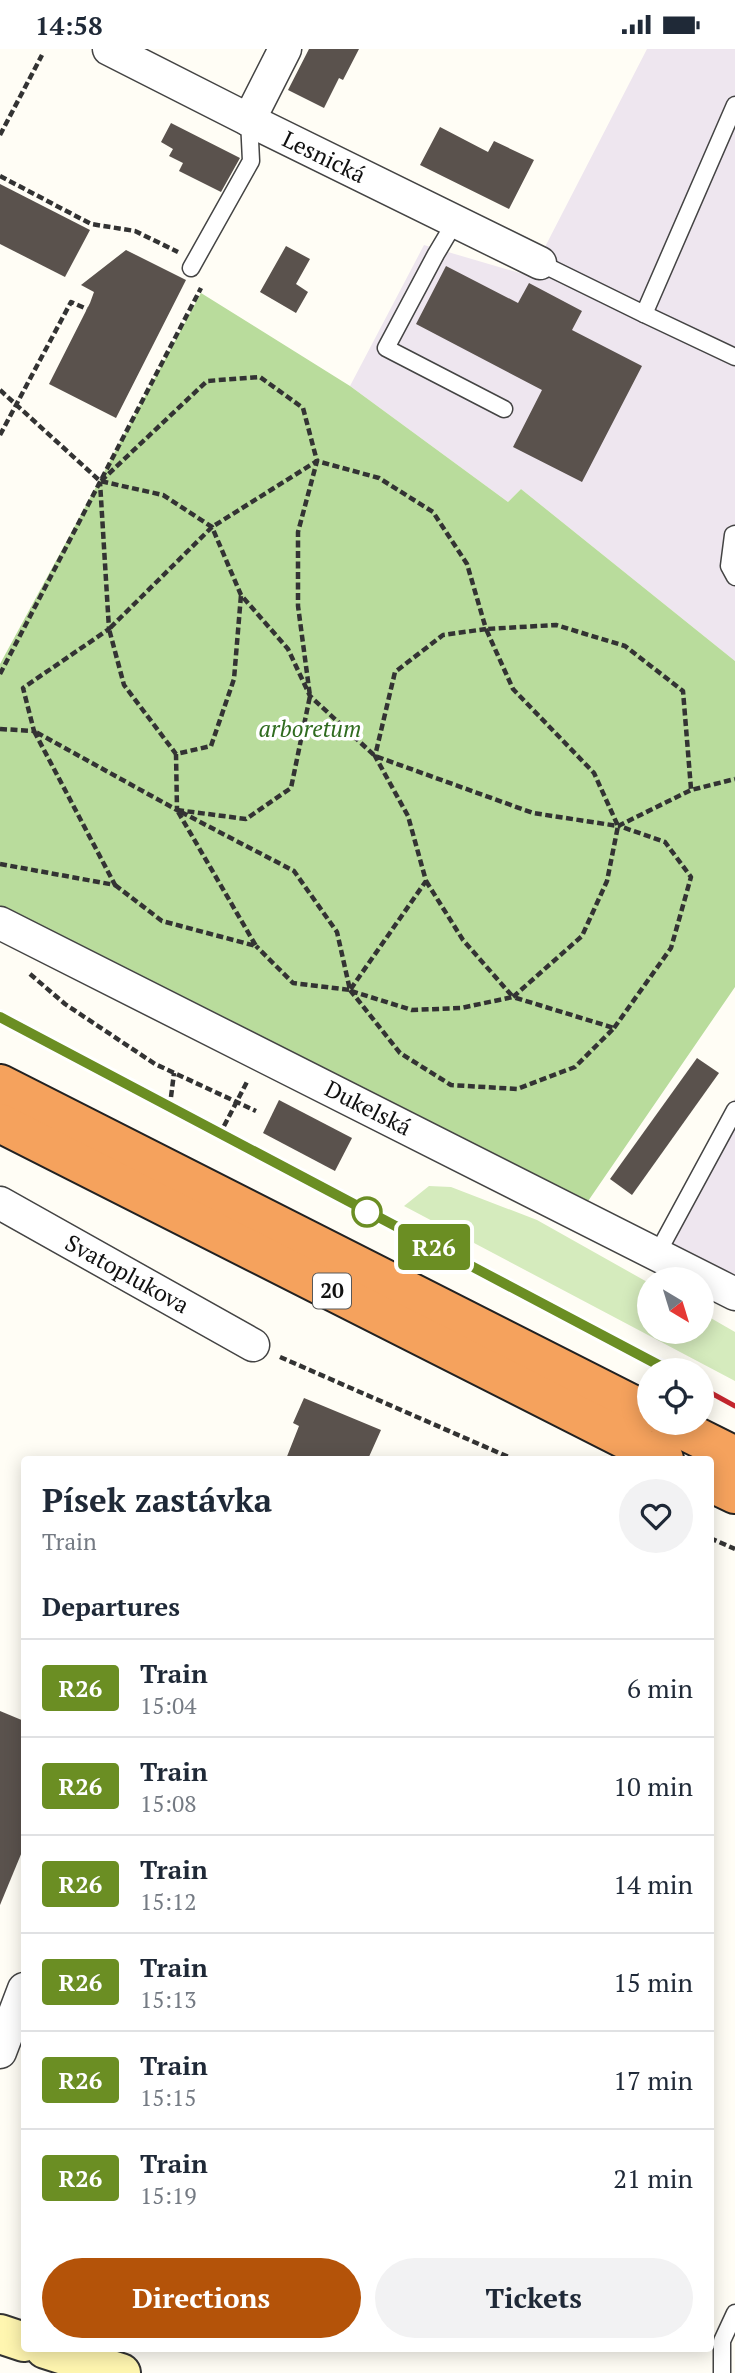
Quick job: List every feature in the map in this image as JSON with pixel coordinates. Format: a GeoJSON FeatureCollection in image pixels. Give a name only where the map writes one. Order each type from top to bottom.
{"type":"FeatureCollection","features":[{"type":"Feature","properties":{"kind":"highway","name":"20"},"geometry":{"type":"LineString","coordinates":[[0,1084],[637,1407]]}},
{"type":"Feature","properties":{"kind":"highway","name":"20"},"geometry":{"type":"LineString","coordinates":[[0,1123],[658,1456]]}},
{"type":"Feature","properties":{"kind":"highway"},"geometry":{"type":"LineString","coordinates":[[693,1435],[735,1456]]}},
{"type":"Feature","properties":{"kind":"highway"},"geometry":{"type":"LineString","coordinates":[[714,1484],[735,1494]]}},
{"type":"Feature","properties":{"kind":"street","name":"Lesnická"},"geometry":{"type":"LineString","coordinates":[[109,49],[540,263]]}},
{"type":"Feature","properties":{"kind":"street"},"geometry":{"type":"LineString","coordinates":[[249,120],[285,49]]}},
{"type":"Feature","properties":{"kind":"street","name":"Dukelská"},"geometry":{"type":"LineString","coordinates":[[0,923],[735,1294]]}},
{"type":"Feature","properties":{"kind":"street","name":"Svatoplukova"},"geometry":{"type":"LineString","coordinates":[[0,1203],[253,1345]]}},
{"type":"Feature","properties":{"kind":"street"},"geometry":{"type":"LineString","coordinates":[[0,2052],[21,1997]]}},
{"type":"Feature","properties":{"kind":"street"},"geometry":{"type":"LineString","coordinates":[[0,2334],[21,2341]]}},
{"type":"Feature","properties":{"kind":"street"},"geometry":{"type":"LineString","coordinates":[[54,2352],[121,2373]]}},
{"type":"Feature","properties":{"kind":"lane"},"geometry":{"type":"LineString","coordinates":[[644,314],[735,105]]}},
{"type":"Feature","properties":{"kind":"lane"},"geometry":{"type":"LineString","coordinates":[[193,264],[251,161],[249,120]]}},
{"type":"Feature","properties":{"kind":"lane"},"geometry":{"type":"LineString","coordinates":[[455,222],[386,348],[504,409]]}},
{"type":"Feature","properties":{"kind":"lane"},"geometry":{"type":"LineString","coordinates":[[540,263],[735,357]]}},
{"type":"Feature","properties":{"kind":"lane"},"geometry":{"type":"LineString","coordinates":[[735,534],[729,566],[735,577]]}},
{"type":"Feature","properties":{"kind":"lane"},"geometry":{"type":"LineString","coordinates":[[657,1254],[735,1110]]}},
{"type":"Feature","properties":{"kind":"lane"},"geometry":{"type":"LineString","coordinates":[[722,2373],[722,2341],[735,2313]]}},
{"type":"Feature","properties":{"kind":"path"},"geometry":{"type":"LineString","coordinates":[[0,135],[42,55]]}},
{"type":"Feature","properties":{"kind":"path"},"geometry":{"type":"LineString","coordinates":[[0,176],[91,224],[135,231],[193,264]]}},
{"type":"Feature","properties":{"kind":"path"},"geometry":{"type":"LineString","coordinates":[[0,674],[206,280]]}},
{"type":"Feature","properties":{"kind":"path"},"geometry":{"type":"LineString","coordinates":[[0,435],[71,302],[87,310]]}},
{"type":"Feature","properties":{"kind":"path"},"geometry":{"type":"LineString","coordinates":[[100,481],[207,381],[260,377],[303,408],[317,461],[298,532],[298,606],[310,696],[291,788],[246,819],[177,810]]}},
{"type":"Feature","properties":{"kind":"path"},"geometry":{"type":"LineString","coordinates":[[0,390],[100,481],[163,495],[212,527],[241,595],[288,649],[310,696],[375,756],[408,816],[426,881],[463,940],[513,997]]}},
{"type":"Feature","properties":{"kind":"path"},"geometry":{"type":"LineString","coordinates":[[256,946],[162,921],[115,885],[34,731],[23,688],[109,629],[212,527],[317,461],[379,478],[433,512],[467,564],[486,629],[513,689],[594,773],[618,826],[607,881],[582,936],[513,997]]}},
{"type":"Feature","properties":{"kind":"path"},"geometry":{"type":"LineString","coordinates":[[100,481],[109,629],[124,685],[176,754],[177,810],[256,946],[293,983],[350,990],[412,1010],[461,1008],[513,997],[614,1028]]}},
{"type":"Feature","properties":{"kind":"path"},"geometry":{"type":"LineString","coordinates":[[176,754],[211,745],[234,679],[241,595]]}},
{"type":"Feature","properties":{"kind":"path"},"geometry":{"type":"LineString","coordinates":[[375,756],[395,672],[443,635],[486,629],[556,625],[625,646],[682,691],[691,790]]}},
{"type":"Feature","properties":{"kind":"path"},"geometry":{"type":"LineString","coordinates":[[0,729],[34,731],[294,871],[337,932],[350,990],[400,1053],[451,1085],[517,1089],[575,1067],[614,1028],[671,948],[691,877],[665,842],[618,826],[533,813],[375,756]]}},
{"type":"Feature","properties":{"kind":"path"},"geometry":{"type":"LineString","coordinates":[[618,826],[691,790],[735,779]]}},
{"type":"Feature","properties":{"kind":"path"},"geometry":{"type":"LineString","coordinates":[[0,864],[115,885]]}},
{"type":"Feature","properties":{"kind":"path"},"geometry":{"type":"LineString","coordinates":[[350,990],[426,881]]}},
{"type":"Feature","properties":{"kind":"path"},"geometry":{"type":"LineString","coordinates":[[25,969],[65,1004],[155,1064],[256,1111]]}},
{"type":"Feature","properties":{"kind":"path"},"geometry":{"type":"LineString","coordinates":[[171,1097],[174,1073]]}},
{"type":"Feature","properties":{"kind":"path"},"geometry":{"type":"LineString","coordinates":[[225,1126],[235,1101]]}},
{"type":"Feature","properties":{"kind":"path"},"geometry":{"type":"LineString","coordinates":[[253,1345],[506,1456]]}},
{"type":"Feature","properties":{"kind":"path"},"geometry":{"type":"LineString","coordinates":[[714,1540],[735,1549]]}},
{"type":"Feature","properties":{"kind":"shaded area"},"geometry":{"type":"Polygon","coordinates":[[[647,49],[735,49],[735,661],[521,489],[508,502],[350,386],[424,245],[530,276],[647,49]]]}},
{"type":"Feature","properties":{"kind":"shaded area"},"geometry":{"type":"Polygon","coordinates":[[[735,1098],[735,1276],[662,1238],[735,1098]]]}},
{"type":"Feature","properties":{"kind":"green space","name":"arboretum"},"geometry":{"type":"Polygon","coordinates":[[[201,293],[350,386],[508,502],[521,489],[735,661],[735,987],[584,1207],[0,909],[0,664],[201,293]]]}},
{"type":"Feature","properties":{"kind":"green space"},"geometry":{"type":"Polygon","coordinates":[[[429,1186],[451,1187],[537,1220],[637,1276],[637,1329],[404,1206],[429,1186]]]}},
{"type":"Feature","properties":{"kind":"green space"},"geometry":{"type":"Polygon","coordinates":[[[714,1320],[735,1332],[735,1381],[714,1370],[714,1358],[691,1358],[665,1344],[714,1344],[714,1320]]]}},
{"type":"Feature","properties":{"kind":"building"},"geometry":{"type":"Polygon","coordinates":[[[309,49],[359,49],[343,80],[339,78],[324,108],[288,90],[309,49]]]}},
{"type":"Feature","properties":{"kind":"building"},"geometry":{"type":"Polygon","coordinates":[[[171,123],[240,158],[221,192],[179,171],[183,163],[169,156],[173,149],[161,142],[171,123]]]}},
{"type":"Feature","properties":{"kind":"building"},"geometry":{"type":"Polygon","coordinates":[[[440,127],[488,152],[494,141],[534,160],[509,209],[420,165],[440,127]]]}},
{"type":"Feature","properties":{"kind":"building"},"geometry":{"type":"Polygon","coordinates":[[[0,184],[90,230],[65,277],[0,244],[0,184]]]}},
{"type":"Feature","properties":{"kind":"building"},"geometry":{"type":"Polygon","coordinates":[[[286,246],[310,259],[296,284],[308,292],[296,313],[260,292],[286,246]]]}},
{"type":"Feature","properties":{"kind":"building"},"geometry":{"type":"Polygon","coordinates":[[[126,250],[186,280],[116,418],[49,384],[94,292],[81,285],[126,250]]]}},
{"type":"Feature","properties":{"kind":"building"},"geometry":{"type":"Polygon","coordinates":[[[446,266],[518,303],[529,283],[582,311],[572,330],[642,366],[582,482],[513,447],[542,390],[416,324],[446,266]]]}},
{"type":"Feature","properties":{"kind":"building"},"geometry":{"type":"Polygon","coordinates":[[[697,1058],[719,1073],[632,1195],[610,1179],[697,1058]]]}},
{"type":"Feature","properties":{"kind":"building"},"geometry":{"type":"Polygon","coordinates":[[[279,1100],[352,1138],[335,1171],[263,1133],[279,1100]]]}},
{"type":"Feature","properties":{"kind":"building"},"geometry":{"type":"Polygon","coordinates":[[[304,1398],[381,1430],[369,1456],[287,1456],[299,1426],[293,1423],[304,1398]]]}},
{"type":"Feature","properties":{"kind":"building"},"geometry":{"type":"Polygon","coordinates":[[[0,1711],[21,1720],[21,1854],[0,1905],[0,1711]]]}},
{"type":"Feature","properties":{"kind":"railway"},"geometry":{"type":"LineString","coordinates":[[0,1017],[645,1358]]}},
{"type":"Feature","properties":{"kind":"railway"},"geometry":{"type":"LineString","coordinates":[[714,1395],[735,1406]]}},
{"type":"Feature","properties":{"kind":"train","name":"R26"},"geometry":{"type":"LineString","coordinates":[[0,1017],[645,1358]]}}]}
